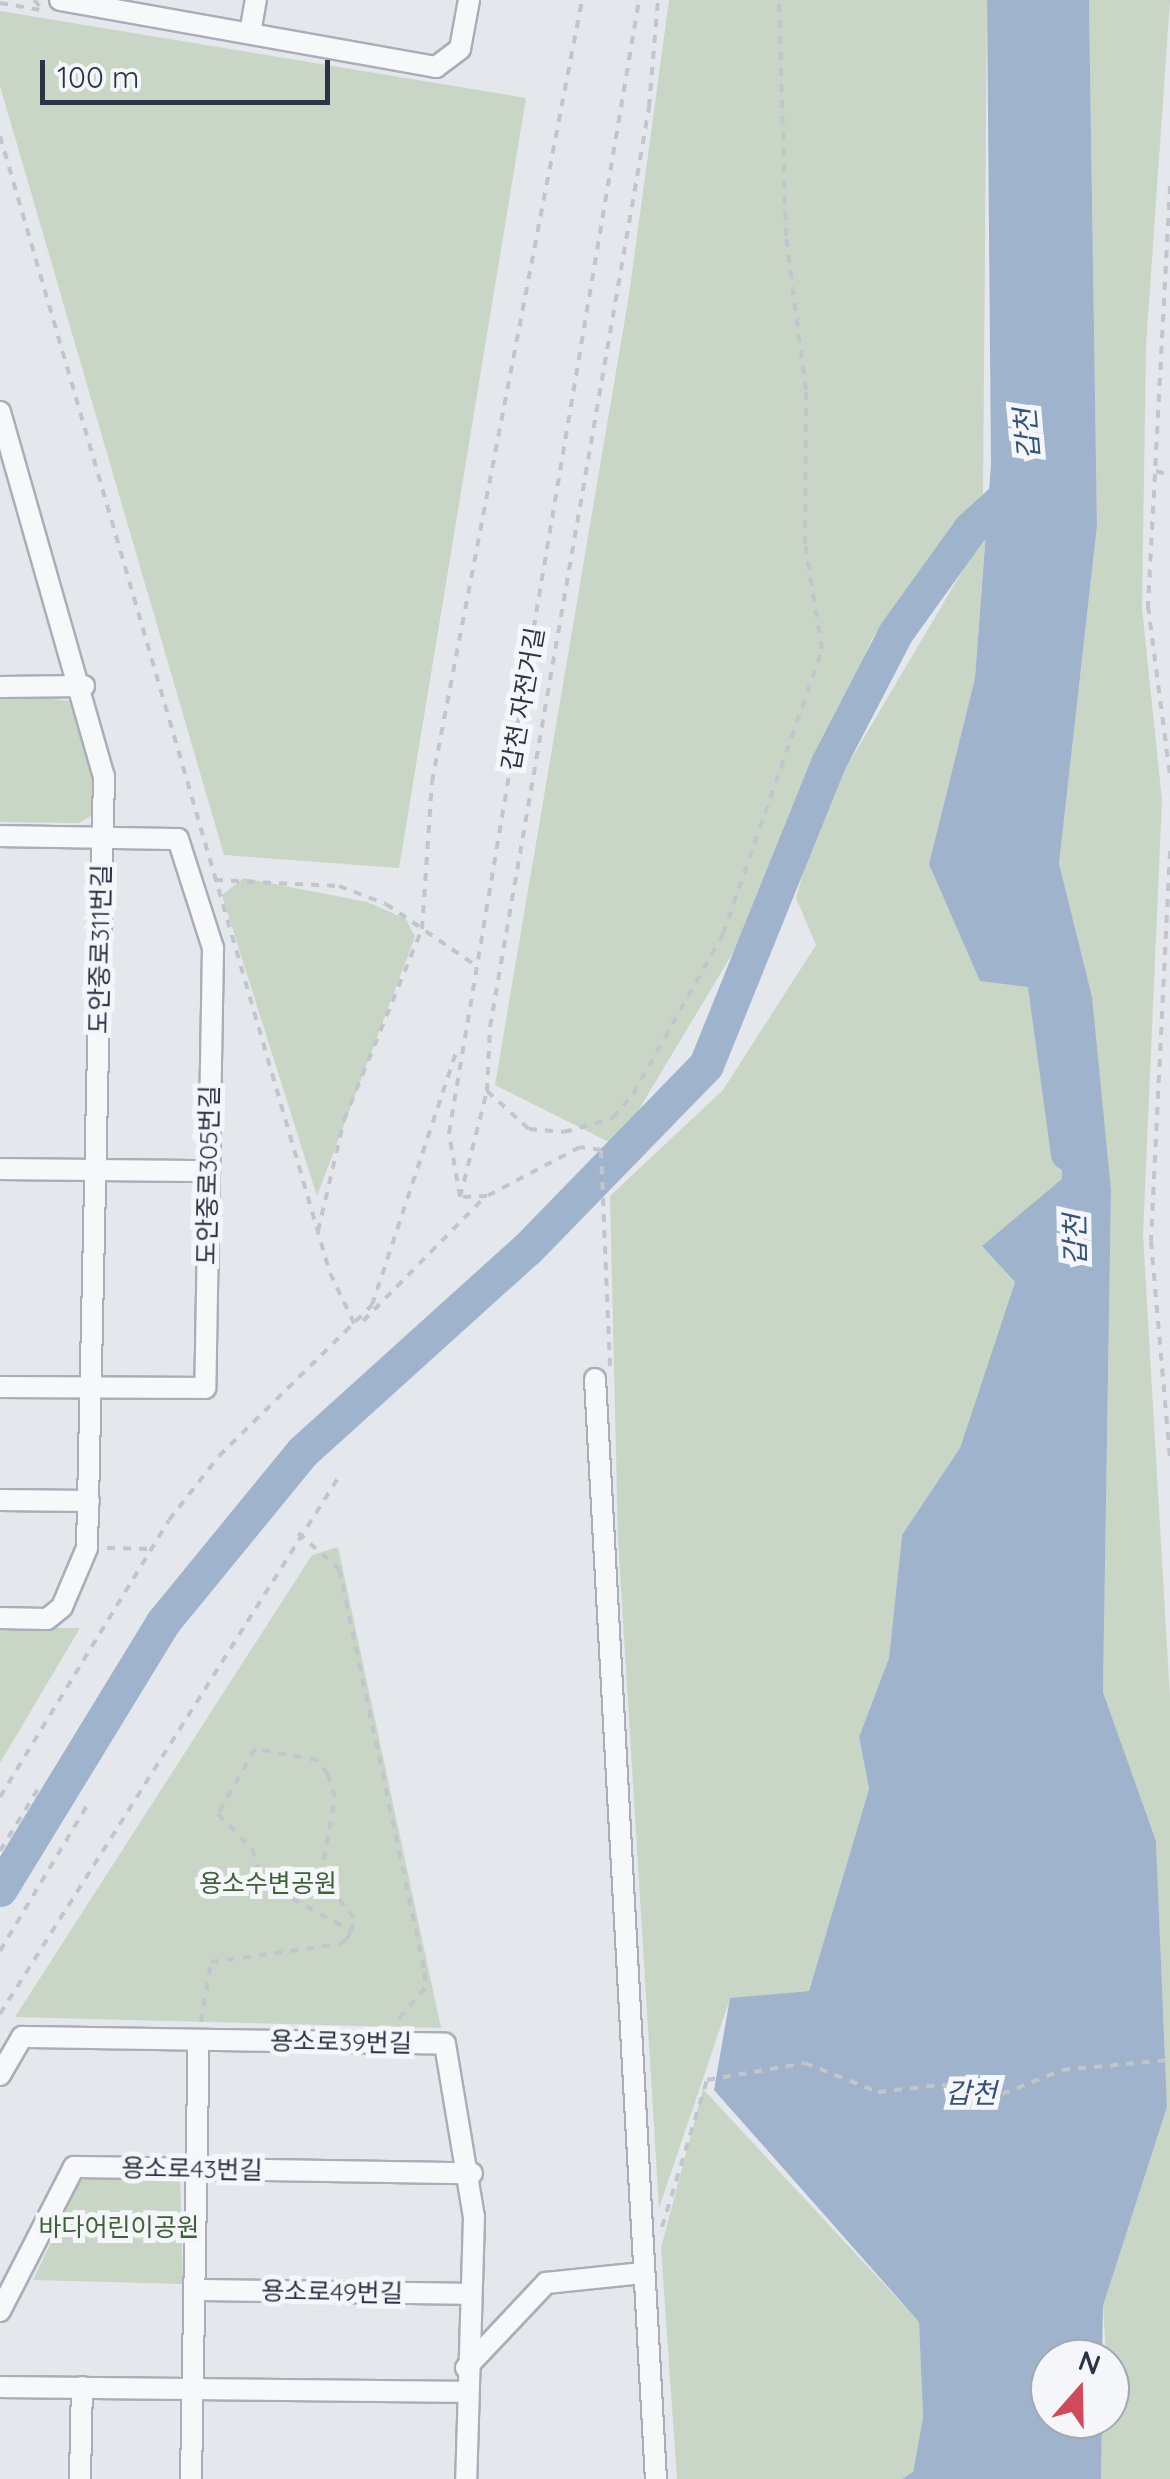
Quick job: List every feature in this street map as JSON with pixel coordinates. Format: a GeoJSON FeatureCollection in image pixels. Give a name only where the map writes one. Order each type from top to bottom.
{"type":"FeatureCollection","features":[{"type":"Feature","properties":{"kind":"street"},"geometry":{"type":"LineString","coordinates":[[250,33],[256,0]]}},
{"type":"Feature","properties":{"kind":"street"},"geometry":{"type":"LineString","coordinates":[[51,5],[250,33],[436,67],[460,49],[469,0]]}},
{"type":"Feature","properties":{"kind":"street","name":"도안중로311번길"},"geometry":{"type":"LineString","coordinates":[[0,412],[102,750],[87,1548]]}},
{"type":"Feature","properties":{"kind":"street"},"geometry":{"type":"LineString","coordinates":[[0,686],[84,686]]}},
{"type":"Feature","properties":{"kind":"street"},"geometry":{"type":"LineString","coordinates":[[0,836],[102,838]]}},
{"type":"Feature","properties":{"kind":"street","name":"도안중로305번길"},"geometry":{"type":"LineString","coordinates":[[0,1387],[205,1388],[213,948],[178,839],[102,838]]}},
{"type":"Feature","properties":{"kind":"street"},"geometry":{"type":"LineString","coordinates":[[0,1169],[208,1172]]}},
{"type":"Feature","properties":{"kind":"street"},"geometry":{"type":"LineString","coordinates":[[595,1379],[656,2479]]}},
{"type":"Feature","properties":{"kind":"street"},"geometry":{"type":"LineString","coordinates":[[0,1500],[88,1501]]}},
{"type":"Feature","properties":{"kind":"street"},"geometry":{"type":"LineString","coordinates":[[0,1618],[47,1619],[62,1607],[87,1548]]}},
{"type":"Feature","properties":{"kind":"street"},"geometry":{"type":"LineString","coordinates":[[191,2479],[200,2031]]}},
{"type":"Feature","properties":{"kind":"street","name":"용소로39번길"},"geometry":{"type":"LineString","coordinates":[[0,2075],[22,2037],[200,2031],[445,2044],[472,2173],[466,2479]]}},
{"type":"Feature","properties":{"kind":"street","name":"용소로43번길"},"geometry":{"type":"LineString","coordinates":[[0,2311],[74,2167],[472,2173]]}},
{"type":"Feature","properties":{"kind":"street"},"geometry":{"type":"LineString","coordinates":[[466,2368],[546,2283],[642,2273]]}},
{"type":"Feature","properties":{"kind":"street","name":"용소로49번길"},"geometry":{"type":"LineString","coordinates":[[194,2290],[469,2294]]}},
{"type":"Feature","properties":{"kind":"street"},"geometry":{"type":"LineString","coordinates":[[0,2387],[465,2392]]}},
{"type":"Feature","properties":{"kind":"street"},"geometry":{"type":"LineString","coordinates":[[80,2479],[82,2388]]}},
{"type":"Feature","properties":{"kind":"path"},"geometry":{"type":"LineString","coordinates":[[318,1230],[344,1120],[422,929],[432,782],[582,0]]}},
{"type":"Feature","properties":{"kind":"path","name":"갑천 자전거길"},"geometry":{"type":"LineString","coordinates":[[460,1196],[449,1133],[461,1037],[640,0]]}},
{"type":"Feature","properties":{"kind":"path"},"geometry":{"type":"LineString","coordinates":[[487,1196],[460,1196],[487,1091],[490,1027],[649,107],[658,0]]}},
{"type":"Feature","properties":{"kind":"path"},"geometry":{"type":"LineString","coordinates":[[487,1091],[529,1129],[564,1132],[613,1118],[634,1094],[723,934],[822,649],[804,544],[806,390],[786,236],[780,0]]}},
{"type":"Feature","properties":{"kind":"path"},"geometry":{"type":"LineString","coordinates":[[0,3],[51,5]]}},
{"type":"Feature","properties":{"kind":"path"},"geometry":{"type":"LineString","coordinates":[[0,136],[318,1230],[356,1327]]}},
{"type":"Feature","properties":{"kind":"path"},"geometry":{"type":"LineString","coordinates":[[1170,186],[1148,606],[1170,775]]}},
{"type":"Feature","properties":{"kind":"path"},"geometry":{"type":"LineString","coordinates":[[1156,471],[1170,475]]}},
{"type":"Feature","properties":{"kind":"path"},"geometry":{"type":"LineString","coordinates":[[1170,851],[1151,1241],[1170,1460]]}},
{"type":"Feature","properties":{"kind":"path"},"geometry":{"type":"LineString","coordinates":[[215,880],[339,886],[422,929],[475,965]]}},
{"type":"Feature","properties":{"kind":"path"},"geometry":{"type":"LineString","coordinates":[[356,1327],[383,1282],[461,1037]]}},
{"type":"Feature","properties":{"kind":"path"},"geometry":{"type":"LineString","coordinates":[[0,1797],[150,1549],[219,1456],[487,1196],[580,1148],[600,1150],[604,1199]]}},
{"type":"Feature","properties":{"kind":"path"},"geometry":{"type":"LineString","coordinates":[[0,2014],[298,1534],[340,1475]]}},
{"type":"Feature","properties":{"kind":"path"},"geometry":{"type":"LineString","coordinates":[[298,1534],[339,1569],[425,1973],[425,1988],[396,2022]]}},
{"type":"Feature","properties":{"kind":"path"},"geometry":{"type":"LineString","coordinates":[[87,1548],[150,1549]]}},
{"type":"Feature","properties":{"kind":"path"},"geometry":{"type":"LineString","coordinates":[[200,2031],[210,1962],[340,1944],[351,1930],[350,1906],[321,1876],[335,1797],[328,1774],[317,1760],[256,1749],[218,1814],[252,1849],[264,1882],[351,1930]]}},
{"type":"Feature","properties":{"kind":"path"},"geometry":{"type":"LineString","coordinates":[[0,1852],[41,1784]]}},
{"type":"Feature","properties":{"kind":"path"},"geometry":{"type":"LineString","coordinates":[[0,1951],[88,1804]]}},
{"type":"Feature","properties":{"kind":"path"},"geometry":{"type":"LineString","coordinates":[[655,2244],[707,2080],[790,2062],[878,2092],[942,2085],[992,2094],[1062,2070],[1170,2060]]}},
{"type":"Feature","properties":{"kind":"green space"},"geometry":{"type":"Polygon","coordinates":[[[669,0],[987,0],[983,494],[872,639],[743,936],[617,1146],[495,1085],[629,295],[669,0]]]}},
{"type":"Feature","properties":{"kind":"green space"},"geometry":{"type":"Polygon","coordinates":[[[1089,0],[1170,0],[1146,346],[1142,608],[1162,800],[1143,1234],[1170,1698],[1170,2479],[1101,2479],[1102,2439],[1130,2439],[1130,2339],[1105,2339],[1103,2306],[1167,2107],[1156,1841],[1103,1692],[1111,1190],[1059,864],[1097,526],[1089,0]]]}},
{"type":"Feature","properties":{"kind":"green space"},"geometry":{"type":"Polygon","coordinates":[[[0,11],[526,98],[399,868],[224,855],[0,86],[0,11]]]}},
{"type":"Feature","properties":{"kind":"green space"},"geometry":{"type":"Polygon","coordinates":[[[986,531],[975,678],[929,864],[1061,991],[1062,1180],[982,1246],[1015,1282],[960,1448],[902,1535],[889,1658],[859,1737],[869,1789],[809,1991],[730,1999],[659,2208],[618,1539],[610,1196],[723,1090],[816,945],[796,898],[820,812],[986,531]]]}},
{"type":"Feature","properties":{"kind":"green space"},"geometry":{"type":"Polygon","coordinates":[[[0,693],[79,702],[94,750],[92,815],[79,823],[0,822],[0,693]]]}},
{"type":"Feature","properties":{"kind":"green space"},"geometry":{"type":"Polygon","coordinates":[[[244,878],[367,902],[406,919],[415,937],[317,1196],[222,895],[244,878]]]}},
{"type":"Feature","properties":{"kind":"green space","name":"용소수변공원"},"geometry":{"type":"Polygon","coordinates":[[[338,1547],[441,2028],[15,2017],[312,1555],[338,1547]]]}},
{"type":"Feature","properties":{"kind":"green space"},"geometry":{"type":"Polygon","coordinates":[[[0,1628],[80,1628],[0,1763],[0,1628]]]}},
{"type":"Feature","properties":{"kind":"green space"},"geometry":{"type":"Polygon","coordinates":[[[703,2089],[919,2322],[923,2418],[913,2472],[902,2479],[677,2479],[661,2248],[703,2089]]]}},
{"type":"Feature","properties":{"kind":"green space","name":"바다어린이공원"},"geometry":{"type":"Polygon","coordinates":[[[83,2175],[180,2175],[183,2284],[33,2280],[83,2175]]]}},
{"type":"Feature","properties":{"kind":"water","name":"갑천"},"geometry":{"type":"Polygon","coordinates":[[[987,0],[1089,0],[1097,526],[1059,864],[1092,997],[1111,1190],[1103,1692],[1156,1841],[1167,2107],[1103,2306],[1102,2339],[1030,2339],[1030,2439],[1102,2439],[1101,2479],[902,2479],[913,2472],[923,2418],[919,2322],[714,2090],[730,1998],[809,1991],[869,1789],[859,1737],[889,1658],[902,1535],[960,1448],[1015,1282],[982,1246],[1062,1179],[1061,991],[980,981],[929,864],[975,678],[991,465],[987,0]]]}},
{"type":"Feature","properties":{"kind":"waterway"},"geometry":{"type":"LineString","coordinates":[[0,1889],[163,1622],[302,1452],[528,1248],[706,1065],[827,765],[896,632],[970,529],[1003,499],[1028,493]]}},
{"type":"Feature","properties":{"kind":"waterway","name":"갑천"},"geometry":{"type":"LineString","coordinates":[[1039,942],[1068,1153]]}}]}
